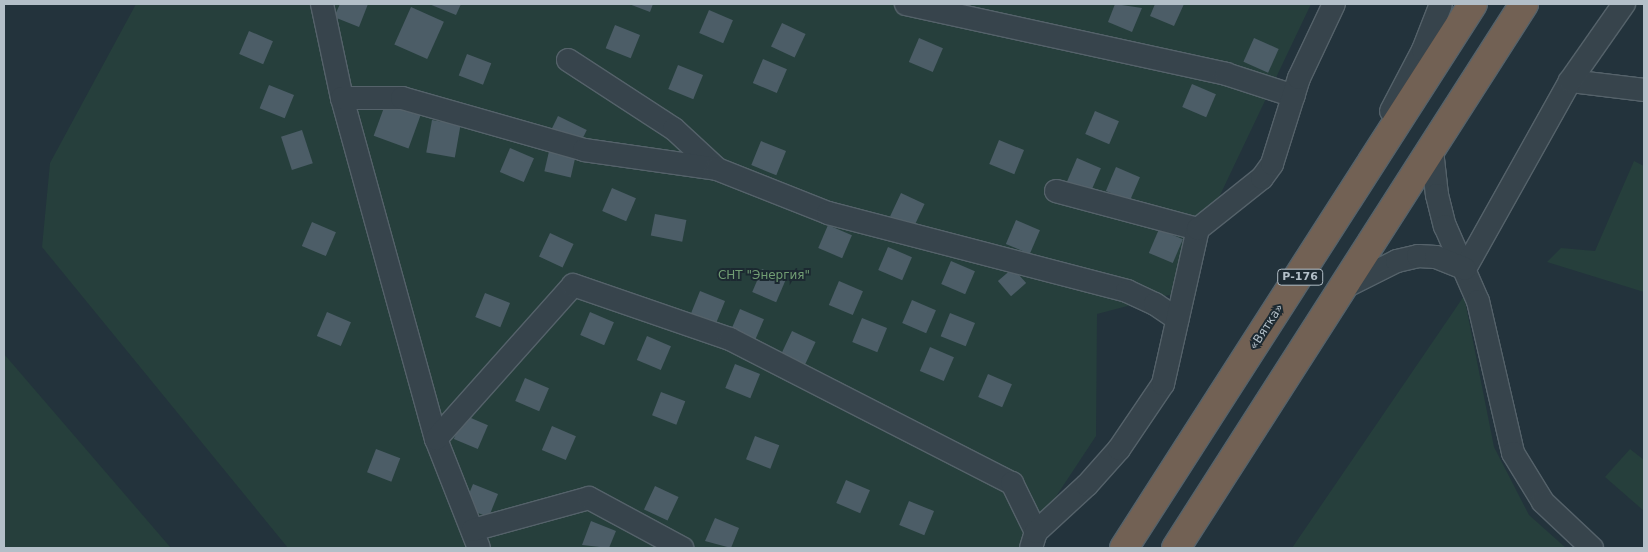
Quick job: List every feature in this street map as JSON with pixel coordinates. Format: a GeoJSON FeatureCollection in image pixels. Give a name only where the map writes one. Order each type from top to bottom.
{"type":"FeatureCollection","features":[{"type":"Feature","properties":{"kind":"highway","name":"«Вятка»"},"geometry":{"type":"LineString","coordinates":[[1124,548],[1473,4]]}},
{"type":"Feature","properties":{"kind":"highway","name":"Р-176"},"geometry":{"type":"LineString","coordinates":[[1176,548],[1524,4]]}},
{"type":"Feature","properties":{"kind":"street"},"geometry":{"type":"LineString","coordinates":[[322,4],[342,98],[436,439],[476,539],[589,498],[682,548]]}},
{"type":"Feature","properties":{"kind":"street"},"geometry":{"type":"LineString","coordinates":[[906,4],[1226,74],[1294,96]]}},
{"type":"Feature","properties":{"kind":"street"},"geometry":{"type":"LineString","coordinates":[[436,439],[573,285],[730,340],[1012,483],[1033,540],[1087,485],[1118,449],[1163,384],[1198,230],[1262,178],[1272,164],[1294,96],[1334,4]]}},
{"type":"Feature","properties":{"kind":"street"},"geometry":{"type":"LineString","coordinates":[[1322,242],[1423,50],[1441,4]]}},
{"type":"Feature","properties":{"kind":"street"},"geometry":{"type":"LineString","coordinates":[[1465,269],[1570,81],[1624,4]]}},
{"type":"Feature","properties":{"kind":"street"},"geometry":{"type":"LineString","coordinates":[[568,60],[674,129],[717,169]]}},
{"type":"Feature","properties":{"kind":"street"},"geometry":{"type":"LineString","coordinates":[[1570,81],[1644,90]]}},
{"type":"Feature","properties":{"kind":"street"},"geometry":{"type":"LineString","coordinates":[[342,98],[402,98],[584,150],[717,169],[828,213],[1127,292],[1155,304],[1177,320]]}},
{"type":"Feature","properties":{"kind":"street"},"geometry":{"type":"LineString","coordinates":[[1432,150],[1441,210],[1478,301],[1512,453],[1543,502],[1592,548]]}},
{"type":"Feature","properties":{"kind":"street"},"geometry":{"type":"LineString","coordinates":[[1056,191],[1198,230]]}},
{"type":"Feature","properties":{"kind":"street"},"geometry":{"type":"LineString","coordinates":[[1344,288],[1398,262],[1418,256],[1436,257],[1465,269]]}},
{"type":"Feature","properties":{"kind":"green space","name":"СНТ \"Энергия\""},"geometry":{"type":"Polygon","coordinates":[[[136,4],[1311,4],[1173,294],[1097,314],[1096,436],[1022,548],[288,548],[42,247],[50,163],[136,4]]]}},
{"type":"Feature","properties":{"kind":"green space"},"geometry":{"type":"Polygon","coordinates":[[[1634,161],[1644,166],[1644,292],[1547,262],[1561,248],[1595,251],[1634,161]]]}},
{"type":"Feature","properties":{"kind":"green space"},"geometry":{"type":"Polygon","coordinates":[[[1464,296],[1494,447],[1529,515],[1566,548],[1292,548],[1464,296]]]}},
{"type":"Feature","properties":{"kind":"green space"},"geometry":{"type":"Polygon","coordinates":[[[4,354],[171,548],[4,548],[4,354]]]}},
{"type":"Feature","properties":{"kind":"green space"},"geometry":{"type":"Polygon","coordinates":[[[1630,449],[1644,460],[1644,511],[1605,477],[1630,449]]]}},
{"type":"Feature","properties":{"kind":"building"},"geometry":{"type":"Polygon","coordinates":[[[340,4],[368,4],[359,27],[334,17],[340,4]]]}},
{"type":"Feature","properties":{"kind":"building"},"geometry":{"type":"Polygon","coordinates":[[[429,4],[461,4],[456,15],[429,4]]]}},
{"type":"Feature","properties":{"kind":"building"},"geometry":{"type":"Polygon","coordinates":[[[629,4],[653,4],[650,12],[629,4]]]}},
{"type":"Feature","properties":{"kind":"building"},"geometry":{"type":"Polygon","coordinates":[[[1115,4],[1142,8],[1132,32],[1108,22],[1115,4]]]}},
{"type":"Feature","properties":{"kind":"building"},"geometry":{"type":"Polygon","coordinates":[[[1155,4],[1184,4],[1174,26],[1150,16],[1155,4]]]}},
{"type":"Feature","properties":{"kind":"building"},"geometry":{"type":"Polygon","coordinates":[[[411,7],[444,22],[427,59],[394,44],[411,7]]]}},
{"type":"Feature","properties":{"kind":"building"},"geometry":{"type":"Polygon","coordinates":[[[709,10],[733,20],[723,43],[699,33],[709,10]]]}},
{"type":"Feature","properties":{"kind":"building"},"geometry":{"type":"Polygon","coordinates":[[[782,23],[806,34],[795,58],[771,47],[782,23]]]}},
{"type":"Feature","properties":{"kind":"building"},"geometry":{"type":"Polygon","coordinates":[[[615,25],[640,35],[631,58],[606,48],[615,25]]]}},
{"type":"Feature","properties":{"kind":"building"},"geometry":{"type":"Polygon","coordinates":[[[249,31],[273,41],[263,64],[239,54],[249,31]]]}},
{"type":"Feature","properties":{"kind":"building"},"geometry":{"type":"Polygon","coordinates":[[[919,38],[943,48],[933,72],[909,62],[919,38]]]}},
{"type":"Feature","properties":{"kind":"building"},"geometry":{"type":"Polygon","coordinates":[[[1254,38],[1279,49],[1268,73],[1243,62],[1254,38]]]}},
{"type":"Feature","properties":{"kind":"building"},"geometry":{"type":"Polygon","coordinates":[[[467,54],[491,63],[483,85],[459,75],[467,54]]]}},
{"type":"Feature","properties":{"kind":"building"},"geometry":{"type":"Polygon","coordinates":[[[763,59],[787,69],[777,93],[753,83],[763,59]]]}},
{"type":"Feature","properties":{"kind":"building"},"geometry":{"type":"Polygon","coordinates":[[[678,65],[703,75],[693,99],[668,89],[678,65]]]}},
{"type":"Feature","properties":{"kind":"building"},"geometry":{"type":"Polygon","coordinates":[[[1192,84],[1216,94],[1206,117],[1182,107],[1192,84]]]}},
{"type":"Feature","properties":{"kind":"building"},"geometry":{"type":"Polygon","coordinates":[[[269,85],[294,95],[285,118],[260,108],[269,85]]]}},
{"type":"Feature","properties":{"kind":"building"},"geometry":{"type":"Polygon","coordinates":[[[386,102],[421,115],[408,148],[374,136],[386,102]]]}},
{"type":"Feature","properties":{"kind":"building"},"geometry":{"type":"Polygon","coordinates":[[[1095,111],[1119,121],[1109,144],[1085,134],[1095,111]]]}},
{"type":"Feature","properties":{"kind":"building"},"geometry":{"type":"Polygon","coordinates":[[[558,116],[587,130],[579,145],[551,131],[558,116]]]}},
{"type":"Feature","properties":{"kind":"building"},"geometry":{"type":"Polygon","coordinates":[[[432,120],[461,125],[455,158],[426,152],[432,120]]]}},
{"type":"Feature","properties":{"kind":"building"},"geometry":{"type":"Polygon","coordinates":[[[302,130],[313,163],[292,170],[281,137],[302,130]]]}},
{"type":"Feature","properties":{"kind":"building"},"geometry":{"type":"Polygon","coordinates":[[[999,140],[1024,150],[1014,174],[989,164],[999,140]]]}},
{"type":"Feature","properties":{"kind":"building"},"geometry":{"type":"Polygon","coordinates":[[[761,141],[786,151],[776,175],[751,165],[761,141]]]}},
{"type":"Feature","properties":{"kind":"building"},"geometry":{"type":"Polygon","coordinates":[[[550,147],[576,153],[571,177],[544,171],[550,147]]]}},
{"type":"Feature","properties":{"kind":"building"},"geometry":{"type":"Polygon","coordinates":[[[510,148],[534,158],[524,182],[500,172],[510,148]]]}},
{"type":"Feature","properties":{"kind":"building"},"geometry":{"type":"Polygon","coordinates":[[[1077,158],[1101,168],[1091,192],[1067,182],[1077,158]]]}},
{"type":"Feature","properties":{"kind":"building"},"geometry":{"type":"Polygon","coordinates":[[[1116,167],[1140,177],[1130,201],[1106,191],[1116,167]]]}},
{"type":"Feature","properties":{"kind":"building"},"geometry":{"type":"Polygon","coordinates":[[[612,188],[636,198],[626,221],[602,211],[612,188]]]}},
{"type":"Feature","properties":{"kind":"building"},"geometry":{"type":"Polygon","coordinates":[[[901,193],[925,204],[914,228],[890,217],[901,193]]]}},
{"type":"Feature","properties":{"kind":"building"},"geometry":{"type":"Polygon","coordinates":[[[655,214],[686,220],[682,242],[651,236],[655,214]]]}},
{"type":"Feature","properties":{"kind":"building"},"geometry":{"type":"Polygon","coordinates":[[[1016,220],[1040,230],[1030,254],[1006,244],[1016,220]]]}},
{"type":"Feature","properties":{"kind":"building"},"geometry":{"type":"Polygon","coordinates":[[[312,222],[336,232],[326,256],[302,246],[312,222]]]}},
{"type":"Feature","properties":{"kind":"building"},"geometry":{"type":"Polygon","coordinates":[[[828,225],[852,235],[842,258],[818,248],[828,225]]]}},
{"type":"Feature","properties":{"kind":"building"},"geometry":{"type":"Polygon","coordinates":[[[1159,229],[1183,239],[1173,263],[1149,253],[1159,229]]]}},
{"type":"Feature","properties":{"kind":"building"},"geometry":{"type":"Polygon","coordinates":[[[550,233],[574,244],[563,268],[539,257],[550,233]]]}},
{"type":"Feature","properties":{"kind":"building"},"geometry":{"type":"Polygon","coordinates":[[[888,247],[912,257],[902,280],[878,270],[888,247]]]}},
{"type":"Feature","properties":{"kind":"building"},"geometry":{"type":"Polygon","coordinates":[[[951,261],[975,271],[965,294],[941,284],[951,261]]]}},
{"type":"Feature","properties":{"kind":"building"},"geometry":{"type":"Polygon","coordinates":[[[1013,268],[1026,283],[1011,296],[998,281],[1013,268]]]}},
{"type":"Feature","properties":{"kind":"building"},"geometry":{"type":"Polygon","coordinates":[[[762,269],[786,279],[776,302],[752,292],[762,269]]]}},
{"type":"Feature","properties":{"kind":"building"},"geometry":{"type":"Polygon","coordinates":[[[839,281],[863,291],[853,315],[829,305],[839,281]]]}},
{"type":"Feature","properties":{"kind":"building"},"geometry":{"type":"Polygon","coordinates":[[[700,291],[725,301],[716,324],[691,314],[700,291]]]}},
{"type":"Feature","properties":{"kind":"building"},"geometry":{"type":"Polygon","coordinates":[[[485,293],[510,303],[500,327],[475,317],[485,293]]]}},
{"type":"Feature","properties":{"kind":"building"},"geometry":{"type":"Polygon","coordinates":[[[912,300],[936,310],[926,333],[902,323],[912,300]]]}},
{"type":"Feature","properties":{"kind":"building"},"geometry":{"type":"Polygon","coordinates":[[[740,309],[764,319],[754,342],[730,332],[740,309]]]}},
{"type":"Feature","properties":{"kind":"building"},"geometry":{"type":"Polygon","coordinates":[[[327,312],[351,322],[341,346],[317,336],[327,312]]]}},
{"type":"Feature","properties":{"kind":"building"},"geometry":{"type":"Polygon","coordinates":[[[590,312],[614,322],[604,345],[580,335],[590,312]]]}},
{"type":"Feature","properties":{"kind":"building"},"geometry":{"type":"Polygon","coordinates":[[[950,313],[975,323],[966,346],[941,336],[950,313]]]}},
{"type":"Feature","properties":{"kind":"building"},"geometry":{"type":"Polygon","coordinates":[[[862,318],[887,328],[877,352],[852,342],[862,318]]]}},
{"type":"Feature","properties":{"kind":"building"},"geometry":{"type":"Polygon","coordinates":[[[792,331],[816,342],[805,366],[781,355],[792,331]]]}},
{"type":"Feature","properties":{"kind":"building"},"geometry":{"type":"Polygon","coordinates":[[[647,336],[671,346],[661,370],[637,360],[647,336]]]}},
{"type":"Feature","properties":{"kind":"building"},"geometry":{"type":"Polygon","coordinates":[[[930,347],[954,357],[944,381],[920,371],[930,347]]]}},
{"type":"Feature","properties":{"kind":"building"},"geometry":{"type":"Polygon","coordinates":[[[735,364],[760,374],[750,398],[725,388],[735,364]]]}},
{"type":"Feature","properties":{"kind":"building"},"geometry":{"type":"Polygon","coordinates":[[[988,374],[1012,384],[1002,407],[978,397],[988,374]]]}},
{"type":"Feature","properties":{"kind":"building"},"geometry":{"type":"Polygon","coordinates":[[[525,378],[549,388],[539,411],[515,401],[525,378]]]}},
{"type":"Feature","properties":{"kind":"building"},"geometry":{"type":"Polygon","coordinates":[[[661,392],[685,401],[676,425],[652,415],[661,392]]]}},
{"type":"Feature","properties":{"kind":"building"},"geometry":{"type":"Polygon","coordinates":[[[464,415],[488,425],[478,449],[454,439],[464,415]]]}},
{"type":"Feature","properties":{"kind":"building"},"geometry":{"type":"Polygon","coordinates":[[[552,426],[576,436],[566,460],[542,450],[552,426]]]}},
{"type":"Feature","properties":{"kind":"building"},"geometry":{"type":"Polygon","coordinates":[[[755,436],[779,445],[770,469],[746,459],[755,436]]]}},
{"type":"Feature","properties":{"kind":"building"},"geometry":{"type":"Polygon","coordinates":[[[376,449],[400,458],[391,482],[367,472],[376,449]]]}},
{"type":"Feature","properties":{"kind":"building"},"geometry":{"type":"Polygon","coordinates":[[[846,480],[870,490],[860,513],[836,503],[846,480]]]}},
{"type":"Feature","properties":{"kind":"building"},"geometry":{"type":"Polygon","coordinates":[[[473,484],[498,494],[489,517],[464,507],[473,484]]]}},
{"type":"Feature","properties":{"kind":"building"},"geometry":{"type":"Polygon","coordinates":[[[655,486],[679,497],[668,521],[644,510],[655,486]]]}},
{"type":"Feature","properties":{"kind":"building"},"geometry":{"type":"Polygon","coordinates":[[[909,501],[934,511],[924,535],[899,525],[909,501]]]}},
{"type":"Feature","properties":{"kind":"building"},"geometry":{"type":"Polygon","coordinates":[[[715,518],[739,528],[731,548],[705,541],[715,518]]]}},
{"type":"Feature","properties":{"kind":"building"},"geometry":{"type":"Polygon","coordinates":[[[591,521],[616,531],[609,548],[582,545],[591,521]]]}}]}
